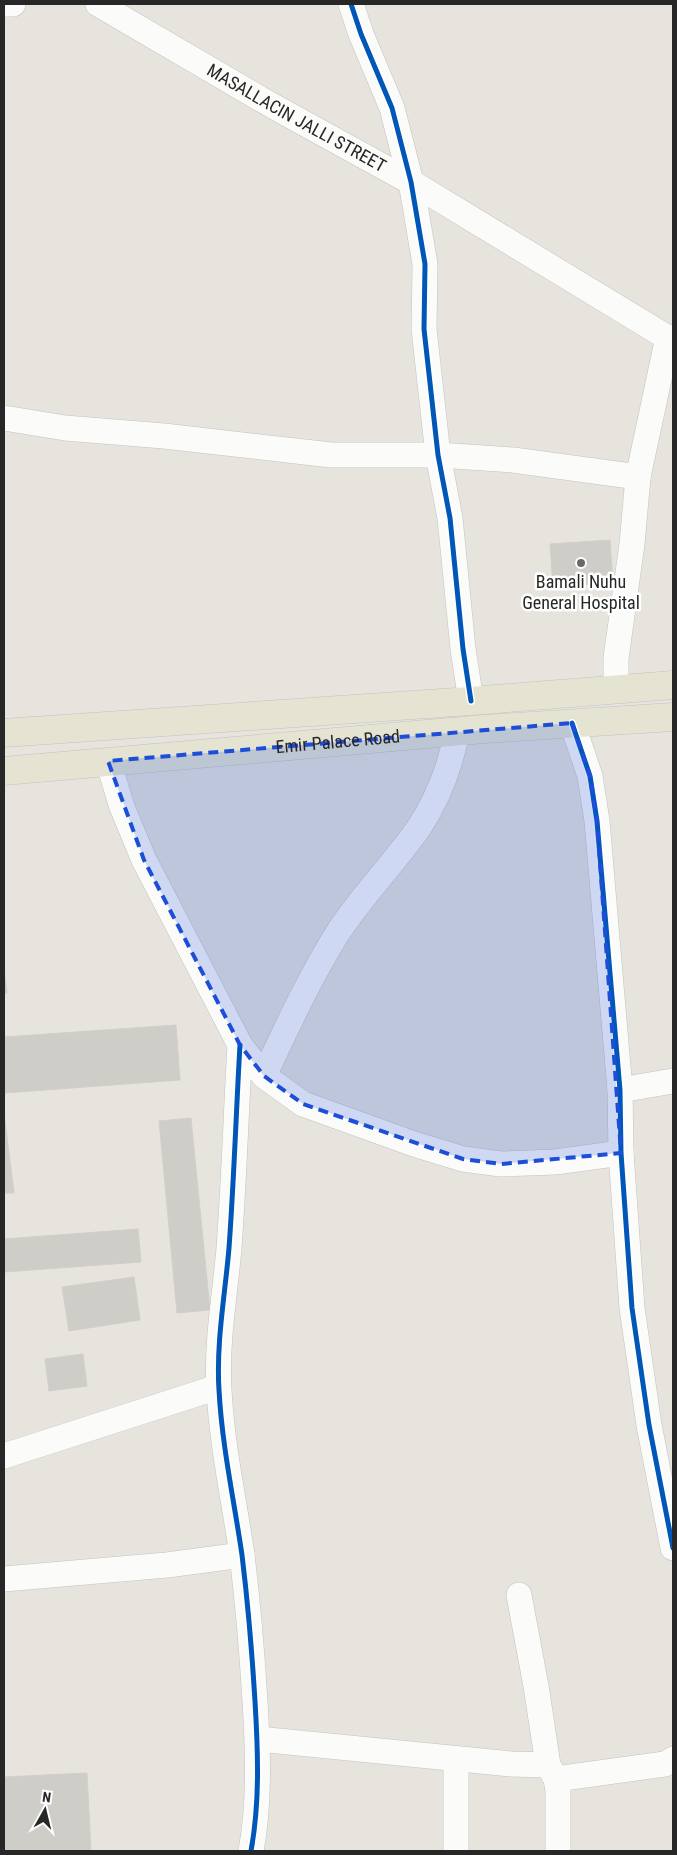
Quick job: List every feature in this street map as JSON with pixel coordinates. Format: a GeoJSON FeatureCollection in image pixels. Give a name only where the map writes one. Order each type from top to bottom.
{"type":"FeatureCollection","features":[{"type":"Feature","properties":{"kind":"main road","name":"Emir Palace Road"},"geometry":{"type":"LineString","coordinates":[[4,733],[673,685]]}},
{"type":"Feature","properties":{"kind":"main road","name":"Emir Palace Road"},"geometry":{"type":"LineString","coordinates":[[4,771],[457,731],[673,717]]}},
{"type":"Feature","properties":{"kind":"street"},"geometry":{"type":"LineString","coordinates":[[4,4],[13,4]]}},
{"type":"Feature","properties":{"kind":"street","name":"MASALLACIN JALLI STREET"},"geometry":{"type":"LineString","coordinates":[[98,4],[271,105],[411,182],[671,339]]}},
{"type":"Feature","properties":{"kind":"street"},"geometry":{"type":"LineString","coordinates":[[351,4],[361,34],[392,108],[411,182],[426,264],[424,329],[438,455],[450,518],[471,700]]}},
{"type":"Feature","properties":{"kind":"street"},"geometry":{"type":"LineString","coordinates":[[616,690],[616,658],[632,544],[638,477],[671,339]]}},
{"type":"Feature","properties":{"kind":"street"},"geometry":{"type":"LineString","coordinates":[[4,418],[65,428],[164,436],[331,455],[438,455],[513,460],[638,477]]}},
{"type":"Feature","properties":{"kind":"street"},"geometry":{"type":"LineString","coordinates":[[572,723],[590,776],[597,821],[620,1090],[621,1153],[632,1308],[641,1378],[664,1455],[673,1548]]}},
{"type":"Feature","properties":{"kind":"street"},"geometry":{"type":"LineString","coordinates":[[264,1076],[301,997],[338,933],[420,826],[433,803],[454,747],[457,731]]}},
{"type":"Feature","properties":{"kind":"street"},"geometry":{"type":"LineString","coordinates":[[108,761],[122,807],[144,860],[240,1045],[264,1076],[303,1104],[414,1144],[463,1159],[501,1164],[555,1162],[621,1153]]}},
{"type":"Feature","properties":{"kind":"street"},"geometry":{"type":"LineString","coordinates":[[240,1045],[236,1149],[229,1251],[219,1352],[218,1387],[221,1425],[242,1555],[252,1648],[258,1739],[255,1831],[251,1851]]}},
{"type":"Feature","properties":{"kind":"street"},"geometry":{"type":"LineString","coordinates":[[620,1090],[673,1081]]}},
{"type":"Feature","properties":{"kind":"street"},"geometry":{"type":"LineString","coordinates":[[4,1456],[218,1387]]}},
{"type":"Feature","properties":{"kind":"street"},"geometry":{"type":"LineString","coordinates":[[4,1579],[167,1565],[242,1555]]}},
{"type":"Feature","properties":{"kind":"street"},"geometry":{"type":"LineString","coordinates":[[519,1594],[559,1806],[558,1851]]}},
{"type":"Feature","properties":{"kind":"street"},"geometry":{"type":"LineString","coordinates":[[258,1739],[511,1764],[552,1772],[665,1764],[673,1759]]}},
{"type":"Feature","properties":{"kind":"street"},"geometry":{"type":"LineString","coordinates":[[456,1759],[456,1851]]}},
{"type":"Feature","properties":{"kind":"highlighted area"},"geometry":{"type":"Polygon","coordinates":[[[572,723],[590,776],[597,821],[621,1153],[501,1164],[463,1159],[303,1104],[264,1076],[240,1045],[144,860],[108,761],[572,723]]]}},
{"type":"Feature","properties":{"kind":"building","name":"Bamali Nuhu General Hospital"},"geometry":{"type":"Polygon","coordinates":[[[610,540],[613,583],[553,586],[550,544],[610,540]]]}},
{"type":"Feature","properties":{"kind":"building"},"geometry":{"type":"Polygon","coordinates":[[[4,970],[7,993],[4,993],[4,970]]]}},
{"type":"Feature","properties":{"kind":"building"},"geometry":{"type":"Polygon","coordinates":[[[176,1025],[180,1080],[4,1093],[4,1037],[176,1025]]]}},
{"type":"Feature","properties":{"kind":"building"},"geometry":{"type":"Polygon","coordinates":[[[4,1113],[14,1193],[4,1193],[4,1113]]]}},
{"type":"Feature","properties":{"kind":"building"},"geometry":{"type":"Polygon","coordinates":[[[191,1118],[210,1310],[177,1313],[159,1121],[191,1118]]]}},
{"type":"Feature","properties":{"kind":"building"},"geometry":{"type":"Polygon","coordinates":[[[138,1229],[141,1262],[4,1272],[4,1239],[138,1229]]]}},
{"type":"Feature","properties":{"kind":"building"},"geometry":{"type":"Polygon","coordinates":[[[134,1277],[140,1320],[69,1331],[62,1287],[134,1277]]]}},
{"type":"Feature","properties":{"kind":"building"},"geometry":{"type":"Polygon","coordinates":[[[83,1354],[87,1386],[49,1391],[45,1359],[83,1354]]]}},
{"type":"Feature","properties":{"kind":"building"},"geometry":{"type":"Polygon","coordinates":[[[87,1773],[91,1851],[4,1851],[4,1777],[87,1773]]]}},
{"type":"Feature","properties":{"kind":"cycle path"},"geometry":{"type":"LineString","coordinates":[[351,4],[361,34],[392,108],[411,182],[425,264],[424,329],[438,455],[450,518],[463,649],[471,701]]}},
{"type":"Feature","properties":{"kind":"cycle path"},"geometry":{"type":"LineString","coordinates":[[572,723],[590,776],[597,821],[620,1090],[621,1153],[632,1308],[649,1425],[673,1548]]}},
{"type":"Feature","properties":{"kind":"cycle path"},"geometry":{"type":"LineString","coordinates":[[240,1045],[231,1223],[218,1372],[223,1432],[242,1555],[254,1683],[258,1776],[256,1814],[251,1851]]}},
{"type":"Feature","properties":{"kind":"place","name":"Bamali Nuhu General Hospital"},"geometry":{"type":"Point","coordinates":[581,563]}}]}
